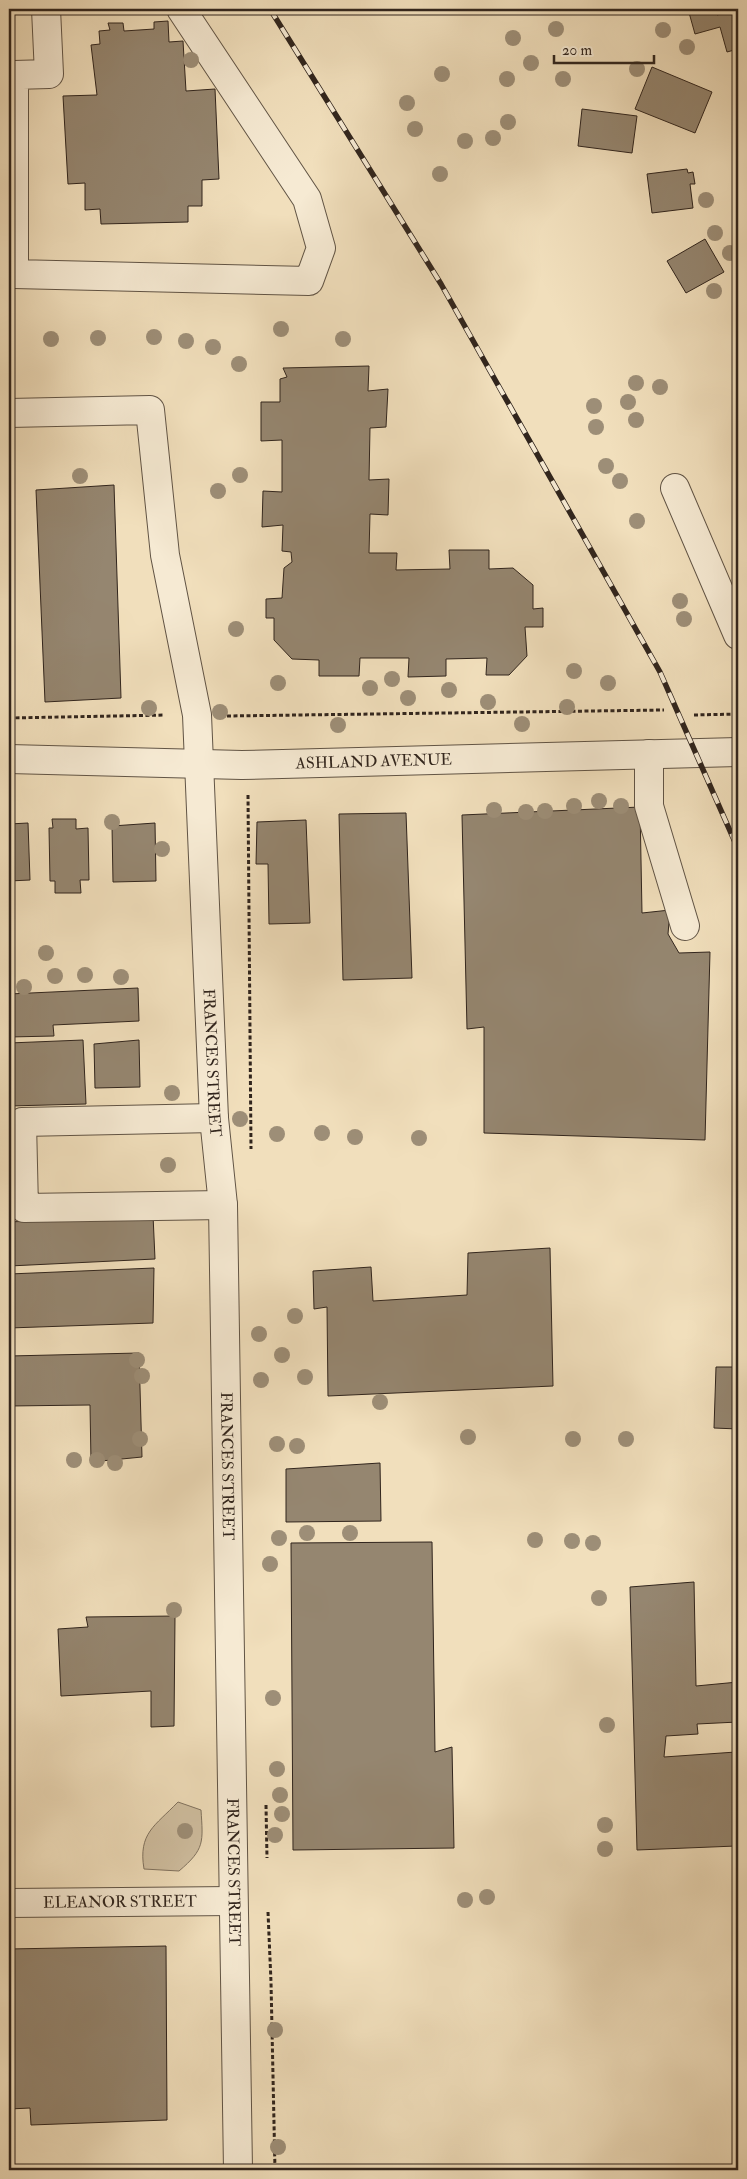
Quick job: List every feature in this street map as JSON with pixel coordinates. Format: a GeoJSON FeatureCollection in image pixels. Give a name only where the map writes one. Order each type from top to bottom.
{"type":"FeatureCollection","features":[{"type":"Feature","properties":{"kind":"street"},"geometry":{"type":"LineString","coordinates":[[46,9],[49,74],[14,75],[14,274],[310,281],[321,248],[307,200],[181,9]]}},
{"type":"Feature","properties":{"kind":"street","name":"FRANCES STREET"},"geometry":{"type":"LineString","coordinates":[[9,413],[150,410],[165,555],[197,715],[214,1118],[223,1205],[238,2170]]}},
{"type":"Feature","properties":{"kind":"street"},"geometry":{"type":"LineString","coordinates":[[675,488],[738,635]]}},
{"type":"Feature","properties":{"kind":"street","name":"ASHLAND AVENUE"},"geometry":{"type":"LineString","coordinates":[[9,760],[242,765],[738,752]]}},
{"type":"Feature","properties":{"kind":"street"},"geometry":{"type":"LineString","coordinates":[[649,754],[649,806],[685,926]]}},
{"type":"Feature","properties":{"kind":"street"},"geometry":{"type":"LineString","coordinates":[[214,1118],[22,1122],[24,1208],[223,1205]]}},
{"type":"Feature","properties":{"kind":"street","name":"ELEANOR STREET"},"geometry":{"type":"LineString","coordinates":[[9,1903],[233,1901]]}},
{"type":"Feature","properties":{"kind":"path"},"geometry":{"type":"LineString","coordinates":[[9,718],[664,710]]}},
{"type":"Feature","properties":{"kind":"path"},"geometry":{"type":"LineString","coordinates":[[694,715],[738,714]]}},
{"type":"Feature","properties":{"kind":"path"},"geometry":{"type":"LineString","coordinates":[[242,765],[248,793],[251,1150]]}},
{"type":"Feature","properties":{"kind":"path"},"geometry":{"type":"LineString","coordinates":[[268,1921],[275,2170]]}},
{"type":"Feature","properties":{"kind":"shaded area"},"geometry":{"type":"Polygon","coordinates":[[[178,1802],[201,1810],[202,1838],[198,1850],[194,1857],[179,1871],[144,1869],[143,1857],[146,1838],[156,1824],[178,1802]]]}},
{"type":"Feature","properties":{"kind":"building"},"geometry":{"type":"Polygon","coordinates":[[[9,9],[14,9],[14,28],[9,28],[9,9]]]}},
{"type":"Feature","properties":{"kind":"building"},"geometry":{"type":"Polygon","coordinates":[[[688,9],[715,9],[717,15],[738,9],[738,49],[727,52],[720,27],[695,34],[688,9]]]}},
{"type":"Feature","properties":{"kind":"building"},"geometry":{"type":"Polygon","coordinates":[[[168,21],[169,42],[183,41],[186,91],[215,89],[219,179],[202,180],[202,206],[188,206],[188,222],[101,224],[100,209],[85,210],[85,183],[68,184],[63,96],[97,95],[91,45],[100,44],[99,31],[110,30],[108,23],[123,23],[124,31],[154,29],[154,22],[168,21]]]}},
{"type":"Feature","properties":{"kind":"building"},"geometry":{"type":"Polygon","coordinates":[[[652,67],[712,92],[695,133],[635,109],[652,67]]]}},
{"type":"Feature","properties":{"kind":"building"},"geometry":{"type":"Polygon","coordinates":[[[582,109],[637,116],[632,153],[578,146],[582,109]]]}},
{"type":"Feature","properties":{"kind":"building"},"geometry":{"type":"Polygon","coordinates":[[[687,169],[688,173],[693,172],[695,184],[690,184],[693,208],[652,213],[647,174],[687,169]]]}},
{"type":"Feature","properties":{"kind":"building"},"geometry":{"type":"Polygon","coordinates":[[[705,239],[724,272],[686,293],[667,261],[705,239]]]}},
{"type":"Feature","properties":{"kind":"building"},"geometry":{"type":"Polygon","coordinates":[[[369,366],[368,391],[388,389],[386,427],[370,428],[369,480],[389,479],[388,515],[370,514],[369,553],[397,553],[396,570],[450,569],[449,550],[489,550],[489,569],[513,568],[533,585],[533,609],[543,608],[543,627],[525,627],[527,656],[509,675],[486,675],[487,658],[446,659],[446,676],[408,677],[409,658],[360,658],[359,676],[319,676],[319,660],[292,659],[274,640],[274,618],[266,618],[266,599],[282,598],[284,568],[292,562],[291,552],[282,551],[283,525],[262,527],[263,491],[282,492],[282,440],[261,441],[261,402],[280,402],[280,379],[287,377],[283,368],[369,366]]]}},
{"type":"Feature","properties":{"kind":"building"},"geometry":{"type":"Polygon","coordinates":[[[114,485],[121,698],[45,702],[36,490],[114,485]]]}},
{"type":"Feature","properties":{"kind":"building"},"geometry":{"type":"Polygon","coordinates":[[[640,807],[642,913],[670,910],[668,934],[679,953],[710,952],[705,1140],[484,1133],[484,1027],[467,1029],[462,815],[640,807]]]}},
{"type":"Feature","properties":{"kind":"building"},"geometry":{"type":"Polygon","coordinates":[[[406,813],[412,978],[343,980],[339,814],[406,813]]]}},
{"type":"Feature","properties":{"kind":"building"},"geometry":{"type":"Polygon","coordinates":[[[52,819],[76,819],[76,829],[88,828],[89,880],[80,880],[81,893],[55,893],[55,881],[50,881],[49,828],[53,828],[52,819]]]}},
{"type":"Feature","properties":{"kind":"building"},"geometry":{"type":"Polygon","coordinates":[[[306,820],[310,923],[269,924],[268,864],[256,864],[257,822],[306,820]]]}},
{"type":"Feature","properties":{"kind":"building"},"geometry":{"type":"Polygon","coordinates":[[[28,823],[30,880],[9,881],[9,824],[28,823]]]}},
{"type":"Feature","properties":{"kind":"building"},"geometry":{"type":"Polygon","coordinates":[[[155,823],[156,881],[113,882],[112,826],[155,823]]]}},
{"type":"Feature","properties":{"kind":"building"},"geometry":{"type":"Polygon","coordinates":[[[138,988],[139,1021],[53,1025],[54,1036],[9,1037],[9,994],[138,988]]]}},
{"type":"Feature","properties":{"kind":"building"},"geometry":{"type":"Polygon","coordinates":[[[83,1040],[86,1104],[9,1106],[9,1043],[83,1040]]]}},
{"type":"Feature","properties":{"kind":"building"},"geometry":{"type":"Polygon","coordinates":[[[139,1040],[140,1087],[95,1088],[94,1044],[139,1040]]]}},
{"type":"Feature","properties":{"kind":"building"},"geometry":{"type":"Polygon","coordinates":[[[153,1215],[155,1259],[9,1266],[9,1222],[153,1215]]]}},
{"type":"Feature","properties":{"kind":"building"},"geometry":{"type":"Polygon","coordinates":[[[550,1248],[553,1386],[328,1396],[327,1307],[314,1309],[313,1271],[371,1267],[373,1301],[467,1295],[468,1253],[550,1248]]]}},
{"type":"Feature","properties":{"kind":"building"},"geometry":{"type":"Polygon","coordinates":[[[154,1268],[153,1323],[9,1328],[9,1274],[154,1268]]]}},
{"type":"Feature","properties":{"kind":"building"},"geometry":{"type":"Polygon","coordinates":[[[139,1353],[142,1457],[91,1462],[90,1405],[9,1406],[9,1356],[139,1353]]]}},
{"type":"Feature","properties":{"kind":"building"},"geometry":{"type":"Polygon","coordinates":[[[716,1367],[738,1367],[738,1429],[714,1428],[716,1367]]]}},
{"type":"Feature","properties":{"kind":"building"},"geometry":{"type":"Polygon","coordinates":[[[380,1463],[381,1521],[286,1522],[286,1469],[380,1463]]]}},
{"type":"Feature","properties":{"kind":"building"},"geometry":{"type":"Polygon","coordinates":[[[432,1542],[435,1752],[452,1747],[454,1848],[293,1850],[291,1543],[432,1542]]]}},
{"type":"Feature","properties":{"kind":"building"},"geometry":{"type":"Polygon","coordinates":[[[694,1582],[696,1686],[738,1682],[738,1722],[697,1724],[698,1734],[666,1736],[664,1757],[736,1752],[736,1846],[637,1850],[630,1587],[694,1582]]]}},
{"type":"Feature","properties":{"kind":"building"},"geometry":{"type":"Polygon","coordinates":[[[175,1616],[174,1726],[151,1727],[151,1691],[61,1696],[58,1629],[88,1627],[86,1617],[175,1616]]]}},
{"type":"Feature","properties":{"kind":"building"},"geometry":{"type":"Polygon","coordinates":[[[166,1946],[167,2120],[31,2125],[30,2108],[9,2109],[9,1949],[166,1946]]]}},
{"type":"Feature","properties":{"kind":"railway"},"geometry":{"type":"LineString","coordinates":[[270,9],[441,284],[660,672],[738,849]]}}]}
